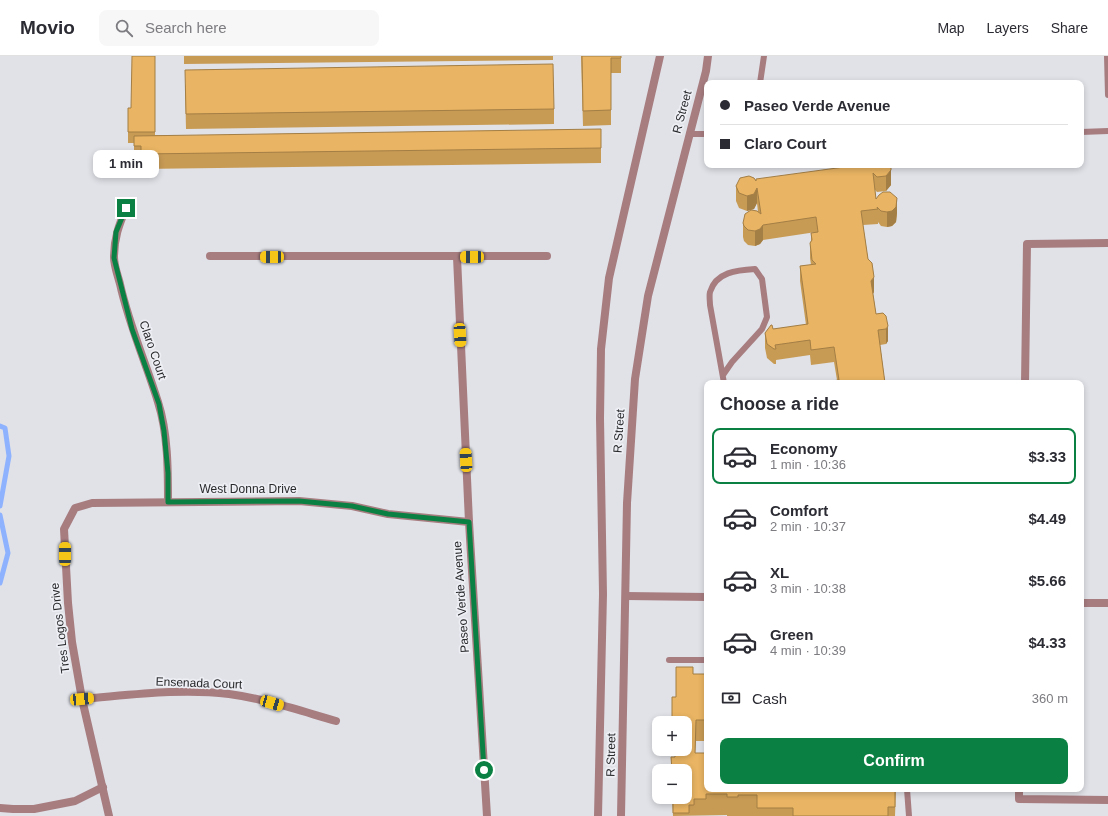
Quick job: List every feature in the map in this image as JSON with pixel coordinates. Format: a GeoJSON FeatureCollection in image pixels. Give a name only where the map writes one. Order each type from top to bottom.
{"type":"FeatureCollection","features":[{"type":"Feature","properties":{"kind":"street","name":"R Street"},"geometry":{"type":"LineString","coordinates":[[598,816],[603,594],[600,418],[601,349],[609,278],[660,56]]}},
{"type":"Feature","properties":{"kind":"street","name":"R Street"},"geometry":{"type":"LineString","coordinates":[[621,816],[627,503],[635,379],[648,296],[706,71],[708,56]]}},
{"type":"Feature","properties":{"kind":"street","name":"Claro Court"},"geometry":{"type":"LineString","coordinates":[[126,208],[116,232],[114,258],[132,329],[159,404],[164,431],[168,473],[168,502]]}},
{"type":"Feature","properties":{"kind":"street"},"geometry":{"type":"LineString","coordinates":[[1025,380],[1027,244],[1108,243]]}},
{"type":"Feature","properties":{"kind":"street"},"geometry":{"type":"LineString","coordinates":[[210,256],[547,256]]}},
{"type":"Feature","properties":{"kind":"street","name":"Paseo Verde Avenue"},"geometry":{"type":"LineString","coordinates":[[457,257],[469,522],[487,816]]}},
{"type":"Feature","properties":{"kind":"street","name":"West Donna Drive"},"geometry":{"type":"LineString","coordinates":[[75,508],[92,503],[299,501],[352,506],[388,514],[469,522]]}},
{"type":"Feature","properties":{"kind":"street","name":"Tres Logos Drive"},"geometry":{"type":"LineString","coordinates":[[75,508],[64,529],[72,642],[82,699],[109,816]]}},
{"type":"Feature","properties":{"kind":"street"},"geometry":{"type":"LineString","coordinates":[[626,596],[704,597]]}},
{"type":"Feature","properties":{"kind":"street"},"geometry":{"type":"LineString","coordinates":[[1084,603],[1108,603]]}},
{"type":"Feature","properties":{"kind":"street","name":"Ensenada Court"},"geometry":{"type":"LineString","coordinates":[[82,699],[168,692],[228,694],[259,699],[336,721]]}},
{"type":"Feature","properties":{"kind":"street"},"geometry":{"type":"LineString","coordinates":[[0,808],[34,809],[75,801],[103,787]]}},
{"type":"Feature","properties":{"kind":"street"},"geometry":{"type":"LineString","coordinates":[[1019,792],[1019,799],[1108,800]]}},
{"type":"Feature","properties":{"kind":"lane"},"geometry":{"type":"LineString","coordinates":[[760,80],[764,56]]}},
{"type":"Feature","properties":{"kind":"lane"},"geometry":{"type":"LineString","coordinates":[[1107,56],[1108,95]]}},
{"type":"Feature","properties":{"kind":"lane"},"geometry":{"type":"LineString","coordinates":[[1084,132],[1108,132]]}},
{"type":"Feature","properties":{"kind":"lane"},"geometry":{"type":"LineString","coordinates":[[689,134],[704,134]]}},
{"type":"Feature","properties":{"kind":"lane"},"geometry":{"type":"LineString","coordinates":[[723,375],[732,362],[762,329],[767,317],[762,279],[755,269],[743,269],[726,273],[716,282],[710,293],[710,305],[724,380]]}},
{"type":"Feature","properties":{"kind":"lane"},"geometry":{"type":"LineString","coordinates":[[669,660],[704,660]]}},
{"type":"Feature","properties":{"kind":"lane"},"geometry":{"type":"LineString","coordinates":[[907,792],[909,816]]}},
{"type":"Feature","properties":{"kind":"building"},"geometry":{"type":"Polygon","coordinates":[[[132,56],[155,56],[155,132],[128,132],[128,108],[131,108],[132,56]]]}},
{"type":"Feature","properties":{"kind":"building"},"geometry":{"type":"Polygon","coordinates":[[[582,56],[621,56],[621,58],[611,58],[611,110],[583,111],[582,56]]]}},
{"type":"Feature","properties":{"kind":"building"},"geometry":{"type":"Polygon","coordinates":[[[553,64],[554,109],[186,114],[185,70],[553,64]]]}},
{"type":"Feature","properties":{"kind":"building"},"geometry":{"type":"Polygon","coordinates":[[[601,129],[601,148],[141,154],[141,146],[134,146],[134,136],[601,129]]]}},
{"type":"Feature","properties":{"kind":"building"},"geometry":{"type":"Polygon","coordinates":[[[837,168],[891,168],[886,176],[877,177],[873,173],[876,199],[883,192],[890,192],[897,198],[896,207],[892,211],[887,212],[881,211],[877,207],[878,209],[861,211],[868,259],[872,263],[874,277],[871,281],[876,314],[883,313],[886,316],[888,326],[886,329],[878,330],[885,380],[839,380],[834,347],[811,350],[810,340],[775,345],[776,349],[767,344],[765,333],[771,325],[773,329],[808,324],[800,266],[816,264],[812,260],[810,243],[812,240],[811,233],[818,232],[816,217],[763,225],[760,229],[755,231],[748,230],[743,223],[745,214],[751,210],[757,211],[761,214],[757,188],[754,194],[747,196],[739,193],[736,186],[740,178],[749,176],[754,178],[756,181],[756,179],[837,168]]]}},
{"type":"Feature","properties":{"kind":"building"},"geometry":{"type":"Polygon","coordinates":[[[676,667],[693,667],[693,674],[704,674],[704,720],[696,720],[695,753],[704,753],[704,792],[895,792],[895,807],[888,807],[888,816],[793,816],[793,808],[757,808],[757,795],[738,795],[738,797],[727,797],[727,794],[706,794],[706,799],[694,799],[694,805],[689,805],[689,813],[673,813],[673,804],[692,804],[692,764],[672,764],[671,757],[692,756],[692,716],[672,716],[672,697],[676,697],[676,667]]]}},
{"type":"Feature","properties":{"kind":"waterway"},"geometry":{"type":"LineString","coordinates":[[0,426],[5,428],[9,456],[0,506]]}},
{"type":"Feature","properties":{"kind":"waterway"},"geometry":{"type":"LineString","coordinates":[[0,515],[8,553],[0,583]]}},
{"type":"Feature","properties":{"kind":"route"},"geometry":{"type":"LineString","coordinates":[[126,208],[116,232],[114,258],[132,329],[159,404],[164,431],[168,473],[168,502],[299,501],[352,506],[388,514],[469,522],[484,770]]}}]}
